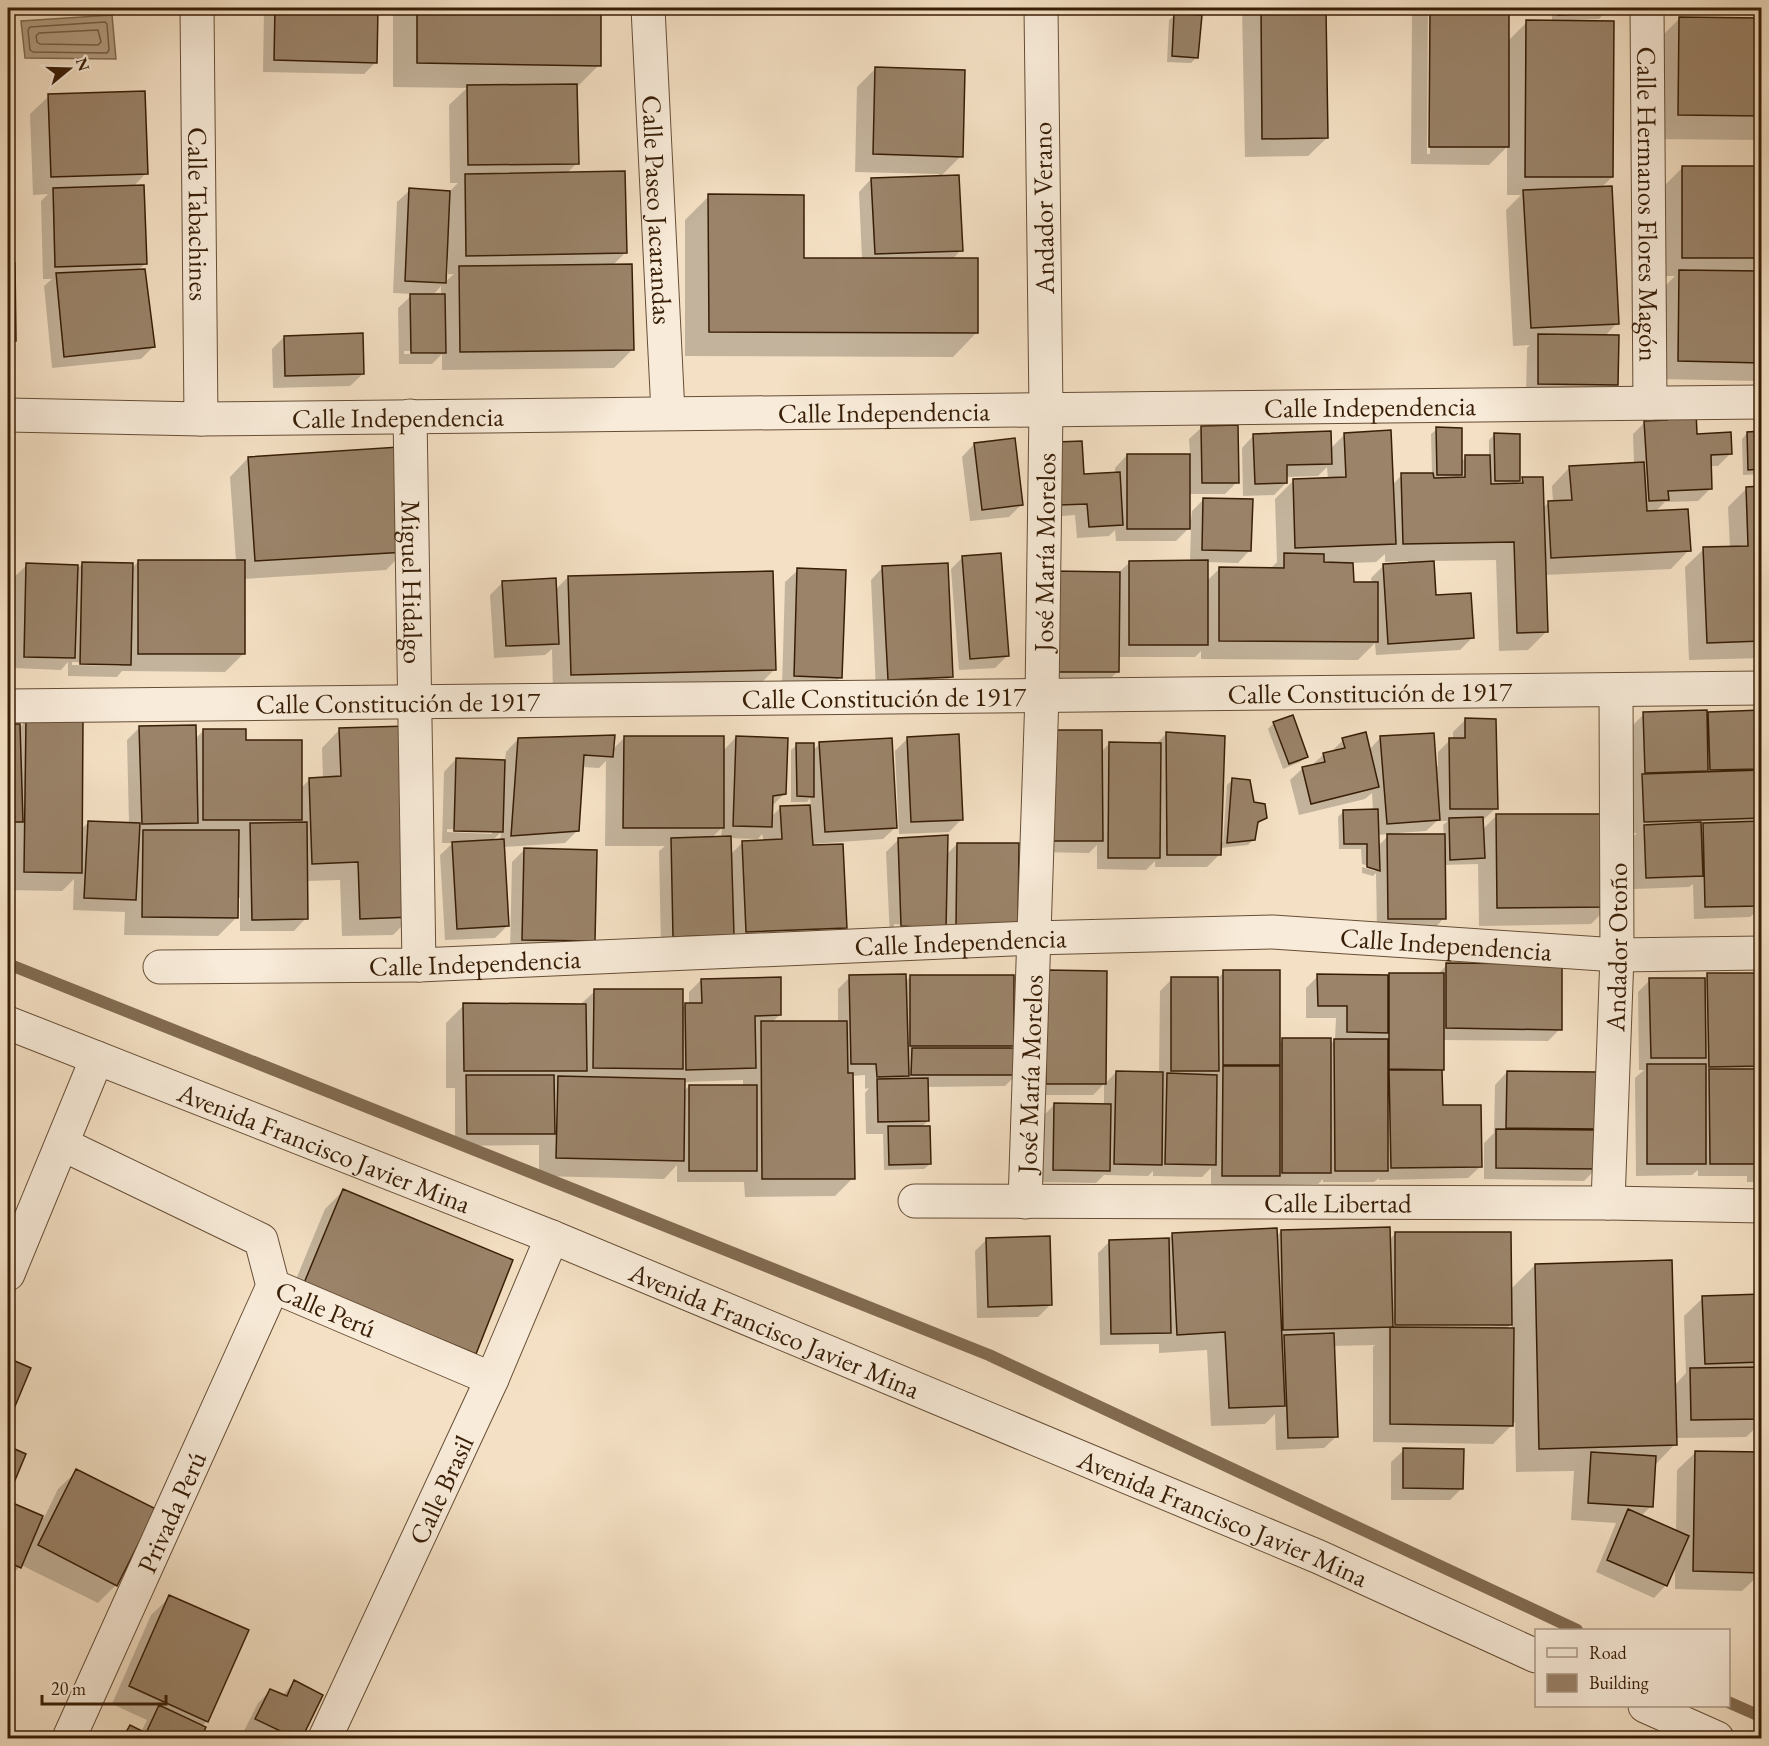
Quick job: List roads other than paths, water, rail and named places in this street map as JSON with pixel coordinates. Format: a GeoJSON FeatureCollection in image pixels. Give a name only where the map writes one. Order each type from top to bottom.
{"type":"FeatureCollection","features":[{"type":"Feature","properties":{"kind":"street","name":"Calle Tabachines"},"geometry":{"type":"LineString","coordinates":[[197,8],[201,419]]}},
{"type":"Feature","properties":{"kind":"street","name":"Calle Paseo Jacarandas"},"geometry":{"type":"LineString","coordinates":[[648,8],[668,413]]}},
{"type":"Feature","properties":{"kind":"street","name":"Andador Verano"},"geometry":{"type":"LineString","coordinates":[[1041,8],[1046,409]]}},
{"type":"Feature","properties":{"kind":"street","name":"Calle Hermanos Flores Magón"},"geometry":{"type":"LineString","coordinates":[[1647,8],[1650,403]]}},
{"type":"Feature","properties":{"kind":"street","name":"Calle Independencia"},"geometry":{"type":"LineString","coordinates":[[8,415],[201,419],[1761,402]]}},
{"type":"Feature","properties":{"kind":"street","name":"José María Morelos"},"geometry":{"type":"LineString","coordinates":[[1025,1202],[1032,938],[1042,695],[1046,409]]}},
{"type":"Feature","properties":{"kind":"street","name":"Miguel Hidalgo"},"geometry":{"type":"LineString","coordinates":[[410,416],[419,965]]}},
{"type":"Feature","properties":{"kind":"street","name":"Calle Constitución de 1917"},"geometry":{"type":"LineString","coordinates":[[8,706],[1761,688]]}},
{"type":"Feature","properties":{"kind":"street","name":"Andador Otoño"},"geometry":{"type":"LineString","coordinates":[[1608,1203],[1617,955],[1616,690]]}},
{"type":"Feature","properties":{"kind":"street","name":"Calle Independencia"},"geometry":{"type":"LineString","coordinates":[[160,967],[419,965],[1032,938],[1273,932],[1617,955],[1761,953]]}},
{"type":"Feature","properties":{"kind":"street","name":"Avenida Francisco Javier Mina"},"geometry":{"type":"LineString","coordinates":[[8,1023],[552,1237],[1319,1557],[1535,1656]]}},
{"type":"Feature","properties":{"kind":"street"},"geometry":{"type":"LineString","coordinates":[[8,1274],[97,1058]]}},
{"type":"Feature","properties":{"kind":"street","name":"Calle Perú"},"geometry":{"type":"LineString","coordinates":[[62,1144],[261,1240],[273,1286],[492,1379]]}},
{"type":"Feature","properties":{"kind":"street","name":"Calle Libertad"},"geometry":{"type":"LineString","coordinates":[[915,1201],[1608,1203],[1761,1206]]}},
{"type":"Feature","properties":{"kind":"street","name":"Calle Brasil"},"geometry":{"type":"LineString","coordinates":[[325,1738],[492,1379],[552,1237]]}},
{"type":"Feature","properties":{"kind":"street","name":"Privada Perú"},"geometry":{"type":"LineString","coordinates":[[69,1738],[273,1286]]}},
{"type":"Feature","properties":{"kind":"street"},"geometry":{"type":"LineString","coordinates":[[1647,1707],[1717,1738]]}},
{"type":"Feature","properties":{"kind":"water"},"geometry":{"type":"Polygon","coordinates":[[[112,15],[116,59],[25,58],[21,21],[112,15]]]}},
{"type":"Feature","properties":{"kind":"waterway"},"geometry":{"type":"LineString","coordinates":[[8,964],[989,1355],[1575,1629]]}},
{"type":"Feature","properties":{"kind":"waterway"},"geometry":{"type":"LineString","coordinates":[[1730,1703],[1762,1717]]}}]}
